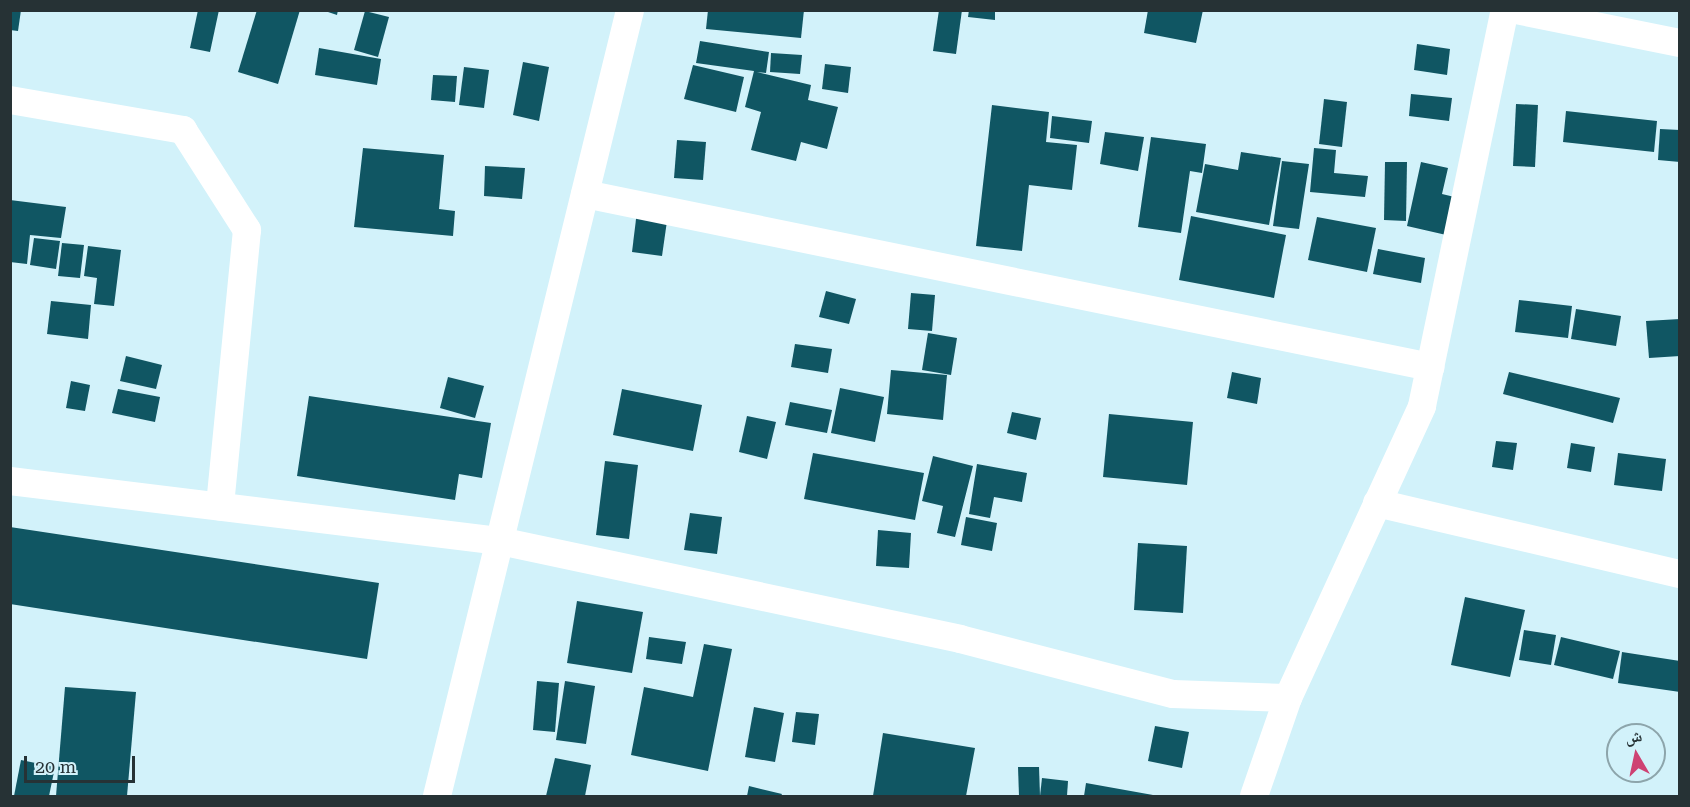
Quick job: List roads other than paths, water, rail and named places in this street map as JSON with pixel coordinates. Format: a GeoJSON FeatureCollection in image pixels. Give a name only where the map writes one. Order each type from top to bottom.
{"type":"FeatureCollection","features":[{"type":"Feature","properties":{"kind":"street"},"geometry":{"type":"LineString","coordinates":[[437,796],[630,10]]}},
{"type":"Feature","properties":{"kind":"street"},"geometry":{"type":"LineString","coordinates":[[1254,796],[1288,699],[1422,406],[1505,10]]}},
{"type":"Feature","properties":{"kind":"street"},"geometry":{"type":"LineString","coordinates":[[1516,10],[1680,43]]}},
{"type":"Feature","properties":{"kind":"street"},"geometry":{"type":"LineString","coordinates":[[10,100],[183,130],[247,230],[220,507]]}},
{"type":"Feature","properties":{"kind":"street"},"geometry":{"type":"LineString","coordinates":[[585,194],[1430,367]]}},
{"type":"Feature","properties":{"kind":"street"},"geometry":{"type":"LineString","coordinates":[[10,481],[500,541],[960,639],[1173,694],[1288,699]]}},
{"type":"Feature","properties":{"kind":"street"},"geometry":{"type":"LineString","coordinates":[[1377,503],[1680,574]]}}]}
